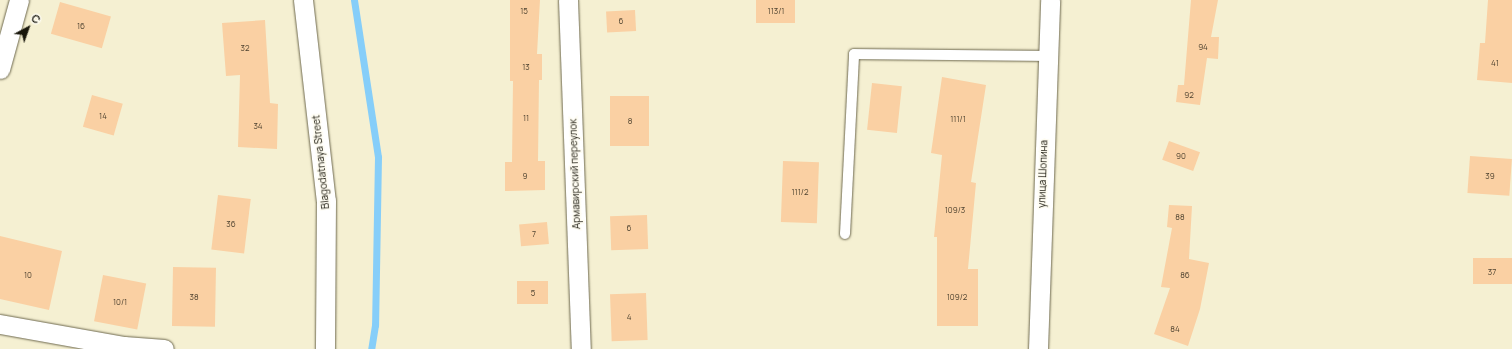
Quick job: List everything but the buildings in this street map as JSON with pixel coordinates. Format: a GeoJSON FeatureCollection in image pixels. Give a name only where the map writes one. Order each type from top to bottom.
{"type":"FeatureCollection","features":[{"type":"Feature","properties":{"kind":"street"},"geometry":{"type":"LineString","coordinates":[[0,69],[18,0]]}},
{"type":"Feature","properties":{"kind":"street","name":"Blagodatnaya Street"},"geometry":{"type":"LineString","coordinates":[[303,0],[326,201],[325,349]]}},
{"type":"Feature","properties":{"kind":"street","name":"Армавирский переулок"},"geometry":{"type":"LineString","coordinates":[[568,0],[581,349]]}},
{"type":"Feature","properties":{"kind":"street","name":"улица Шопина"},"geometry":{"type":"LineString","coordinates":[[1038,349],[1050,0]]}},
{"type":"Feature","properties":{"kind":"street"},"geometry":{"type":"LineString","coordinates":[[0,324],[124,346],[164,349]]}},
{"type":"Feature","properties":{"kind":"lane"},"geometry":{"type":"LineString","coordinates":[[845,234],[854,54],[1047,56]]}},
{"type":"Feature","properties":{"kind":"waterway"},"geometry":{"type":"LineString","coordinates":[[354,0],[378,157],[375,325],[371,349]]}}]}
